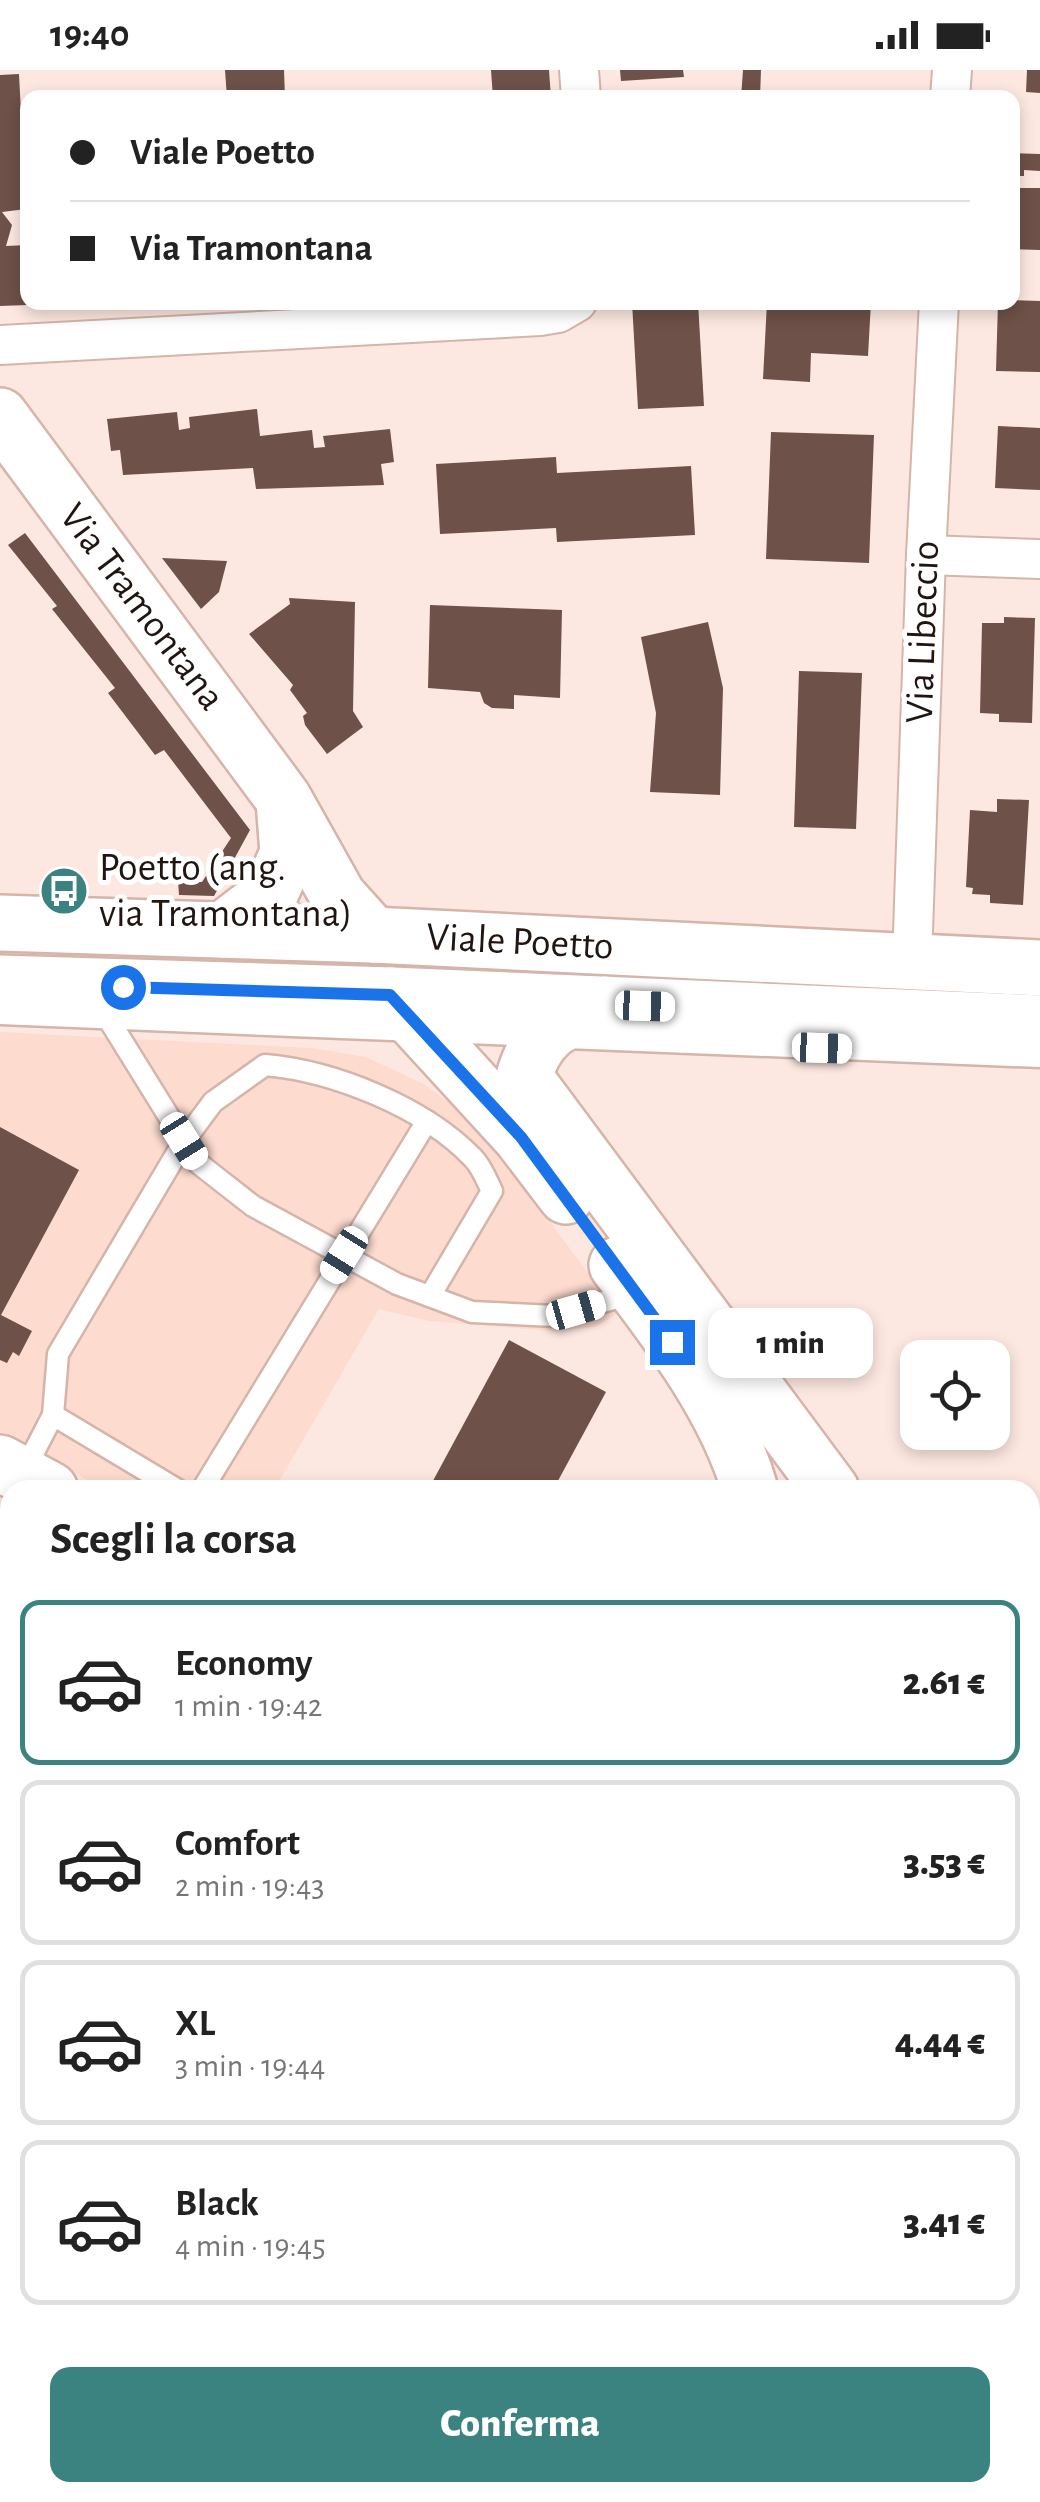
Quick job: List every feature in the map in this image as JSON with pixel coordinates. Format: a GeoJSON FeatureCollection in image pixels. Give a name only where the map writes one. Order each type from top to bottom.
{"type":"FeatureCollection","features":[{"type":"Feature","properties":{"kind":"main road","name":"Via Tramontana"},"geometry":{"type":"LineString","coordinates":[[0,416],[283,798],[338,896],[358,917]]}},
{"type":"Feature","properties":{"kind":"main road"},"geometry":{"type":"LineString","coordinates":[[244,914],[270,894],[288,853],[283,798]]}},
{"type":"Feature","properties":{"kind":"main road","name":"Viale Poetto"},"geometry":{"type":"LineString","coordinates":[[0,924],[244,914],[358,917],[912,944],[1040,968]]}},
{"type":"Feature","properties":{"kind":"main road","name":"Viale Poetto"},"geometry":{"type":"LineString","coordinates":[[0,983],[98,1002],[408,1013],[605,1004],[1040,1023]]}},
{"type":"Feature","properties":{"kind":"main road"},"geometry":{"type":"LineString","coordinates":[[605,1004],[553,1027],[531,1053],[524,1077],[824,1480]]}},
{"type":"Feature","properties":{"kind":"main road"},"geometry":{"type":"LineString","coordinates":[[408,1013],[521,1137],[638,1292],[715,1408],[747,1480]]}},
{"type":"Feature","properties":{"kind":"street"},"geometry":{"type":"LineString","coordinates":[[0,345],[540,316],[563,310]]}},
{"type":"Feature","properties":{"kind":"street","name":"Via Libeccio"},"geometry":{"type":"LineString","coordinates":[[912,944],[939,310]]}},
{"type":"Feature","properties":{"kind":"street"},"geometry":{"type":"LineString","coordinates":[[926,555],[1040,559]]}},
{"type":"Feature","properties":{"kind":"lane"},"geometry":{"type":"LineString","coordinates":[[0,904],[154,907]]}},
{"type":"Feature","properties":{"kind":"lane"},"geometry":{"type":"LineString","coordinates":[[0,1014],[98,1002],[198,1163],[254,1206],[397,1284],[472,1312],[554,1316],[638,1292]]}},
{"type":"Feature","properties":{"kind":"lane"},"geometry":{"type":"LineString","coordinates":[[408,1013],[544,1037],[1040,1057]]}},
{"type":"Feature","properties":{"kind":"lane"},"geometry":{"type":"LineString","coordinates":[[24,1476],[53,1415],[58,1354],[184,1141],[213,1102],[265,1064],[301,1068],[367,1091],[427,1121],[476,1161],[492,1192],[430,1296]]}},
{"type":"Feature","properties":{"kind":"lane"},"geometry":{"type":"LineString","coordinates":[[208,1480],[427,1121]]}},
{"type":"Feature","properties":{"kind":"lane"},"geometry":{"type":"LineString","coordinates":[[53,1415],[161,1480]]}},
{"type":"Feature","properties":{"kind":"shaded area"},"geometry":{"type":"Polygon","coordinates":[[[0,1032],[312,1048],[366,1057],[424,1084],[464,1114],[494,1147],[618,1313],[596,1327],[552,1331],[429,1321],[379,1309],[280,1480],[87,1480],[0,1431],[0,1032]]]}},
{"type":"Feature","properties":{"kind":"building"},"geometry":{"type":"Polygon","coordinates":[[[225,70],[284,70],[285,90],[226,90],[225,70]]]}},
{"type":"Feature","properties":{"kind":"building"},"geometry":{"type":"Polygon","coordinates":[[[491,70],[549,70],[550,90],[492,90],[491,70]]]}},
{"type":"Feature","properties":{"kind":"building"},"geometry":{"type":"Polygon","coordinates":[[[620,70],[683,70],[684,77],[621,81],[620,70]]]}},
{"type":"Feature","properties":{"kind":"building"},"geometry":{"type":"Polygon","coordinates":[[[743,70],[761,70],[760,90],[742,90],[743,70]]]}},
{"type":"Feature","properties":{"kind":"building"},"geometry":{"type":"Polygon","coordinates":[[[1027,70],[1040,70],[1040,93],[1026,92],[1027,70]]]}},
{"type":"Feature","properties":{"kind":"building"},"geometry":{"type":"Polygon","coordinates":[[[19,74],[20,210],[2,212],[12,225],[6,246],[20,245],[20,305],[0,306],[0,75],[19,74]]]}},
{"type":"Feature","properties":{"kind":"building"},"geometry":{"type":"Polygon","coordinates":[[[1020,153],[1040,154],[1040,171],[1024,170],[1024,176],[1020,176],[1020,153]]]}},
{"type":"Feature","properties":{"kind":"building"},"geometry":{"type":"Polygon","coordinates":[[[1020,188],[1040,188],[1040,250],[1020,249],[1020,188]]]}},
{"type":"Feature","properties":{"kind":"building"},"geometry":{"type":"Polygon","coordinates":[[[1020,300],[1040,301],[1040,372],[996,371],[998,310],[1020,310],[1020,300]]]}},
{"type":"Feature","properties":{"kind":"building"},"geometry":{"type":"Polygon","coordinates":[[[632,310],[698,310],[704,406],[638,409],[632,310]]]}},
{"type":"Feature","properties":{"kind":"building"},"geometry":{"type":"Polygon","coordinates":[[[767,310],[871,310],[868,356],[811,353],[810,382],[763,379],[767,310]]]}},
{"type":"Feature","properties":{"kind":"building"},"geometry":{"type":"Polygon","coordinates":[[[257,409],[260,436],[312,430],[314,448],[325,447],[323,436],[390,429],[394,462],[381,464],[384,485],[256,489],[253,468],[123,475],[120,450],[111,451],[107,419],[177,412],[179,430],[190,428],[189,417],[257,409]]]}},
{"type":"Feature","properties":{"kind":"building"},"geometry":{"type":"Polygon","coordinates":[[[998,426],[1040,428],[1040,490],[995,488],[998,426]]]}},
{"type":"Feature","properties":{"kind":"building"},"geometry":{"type":"Polygon","coordinates":[[[771,432],[874,435],[869,563],[766,559],[771,432]]]}},
{"type":"Feature","properties":{"kind":"building"},"geometry":{"type":"Polygon","coordinates":[[[556,457],[557,473],[691,466],[695,535],[557,542],[556,528],[440,534],[436,464],[556,457]]]}},
{"type":"Feature","properties":{"kind":"building"},"geometry":{"type":"Polygon","coordinates":[[[25,533],[250,830],[214,896],[179,895],[178,881],[202,882],[231,838],[164,750],[155,755],[108,693],[115,688],[52,609],[57,606],[8,545],[25,533]]]}},
{"type":"Feature","properties":{"kind":"building"},"geometry":{"type":"Polygon","coordinates":[[[162,558],[227,561],[219,592],[201,609],[162,558]]]}},
{"type":"Feature","properties":{"kind":"building"},"geometry":{"type":"Polygon","coordinates":[[[289,598],[355,602],[353,711],[363,727],[327,754],[305,725],[303,716],[307,713],[290,690],[293,685],[249,634],[290,604],[289,598]]]}},
{"type":"Feature","properties":{"kind":"building"},"geometry":{"type":"Polygon","coordinates":[[[430,605],[562,610],[560,698],[514,695],[514,709],[492,708],[484,703],[480,692],[428,688],[430,605]]]}},
{"type":"Feature","properties":{"kind":"building"},"geometry":{"type":"Polygon","coordinates":[[[1004,617],[1035,618],[1032,723],[999,722],[999,714],[980,713],[982,623],[1004,623],[1004,617]]]}},
{"type":"Feature","properties":{"kind":"building"},"geometry":{"type":"Polygon","coordinates":[[[708,622],[723,688],[720,795],[650,792],[656,713],[641,637],[708,622]]]}},
{"type":"Feature","properties":{"kind":"building"},"geometry":{"type":"Polygon","coordinates":[[[799,671],[862,673],[856,829],[794,827],[799,671]]]}},
{"type":"Feature","properties":{"kind":"building"},"geometry":{"type":"Polygon","coordinates":[[[997,799],[1029,800],[1023,905],[990,903],[990,895],[972,894],[973,888],[966,887],[970,810],[997,812],[997,799]]]}},
{"type":"Feature","properties":{"kind":"building"},"geometry":{"type":"Polygon","coordinates":[[[0,1127],[79,1170],[1,1315],[32,1331],[19,1356],[13,1352],[7,1363],[0,1360],[0,1127]]]}},
{"type":"Feature","properties":{"kind":"building"},"geometry":{"type":"Polygon","coordinates":[[[509,1340],[606,1392],[558,1480],[433,1480],[509,1340]]]}},
{"type":"Feature","properties":{"kind":"place","name":"Poetto (ang. via Tramontana)"},"geometry":{"type":"Point","coordinates":[64,891]}},
{"type":"Feature","properties":{"kind":"route"},"geometry":{"type":"LineString","coordinates":[[123,987],[390,995],[521,1137],[672,1342]]}}]}
